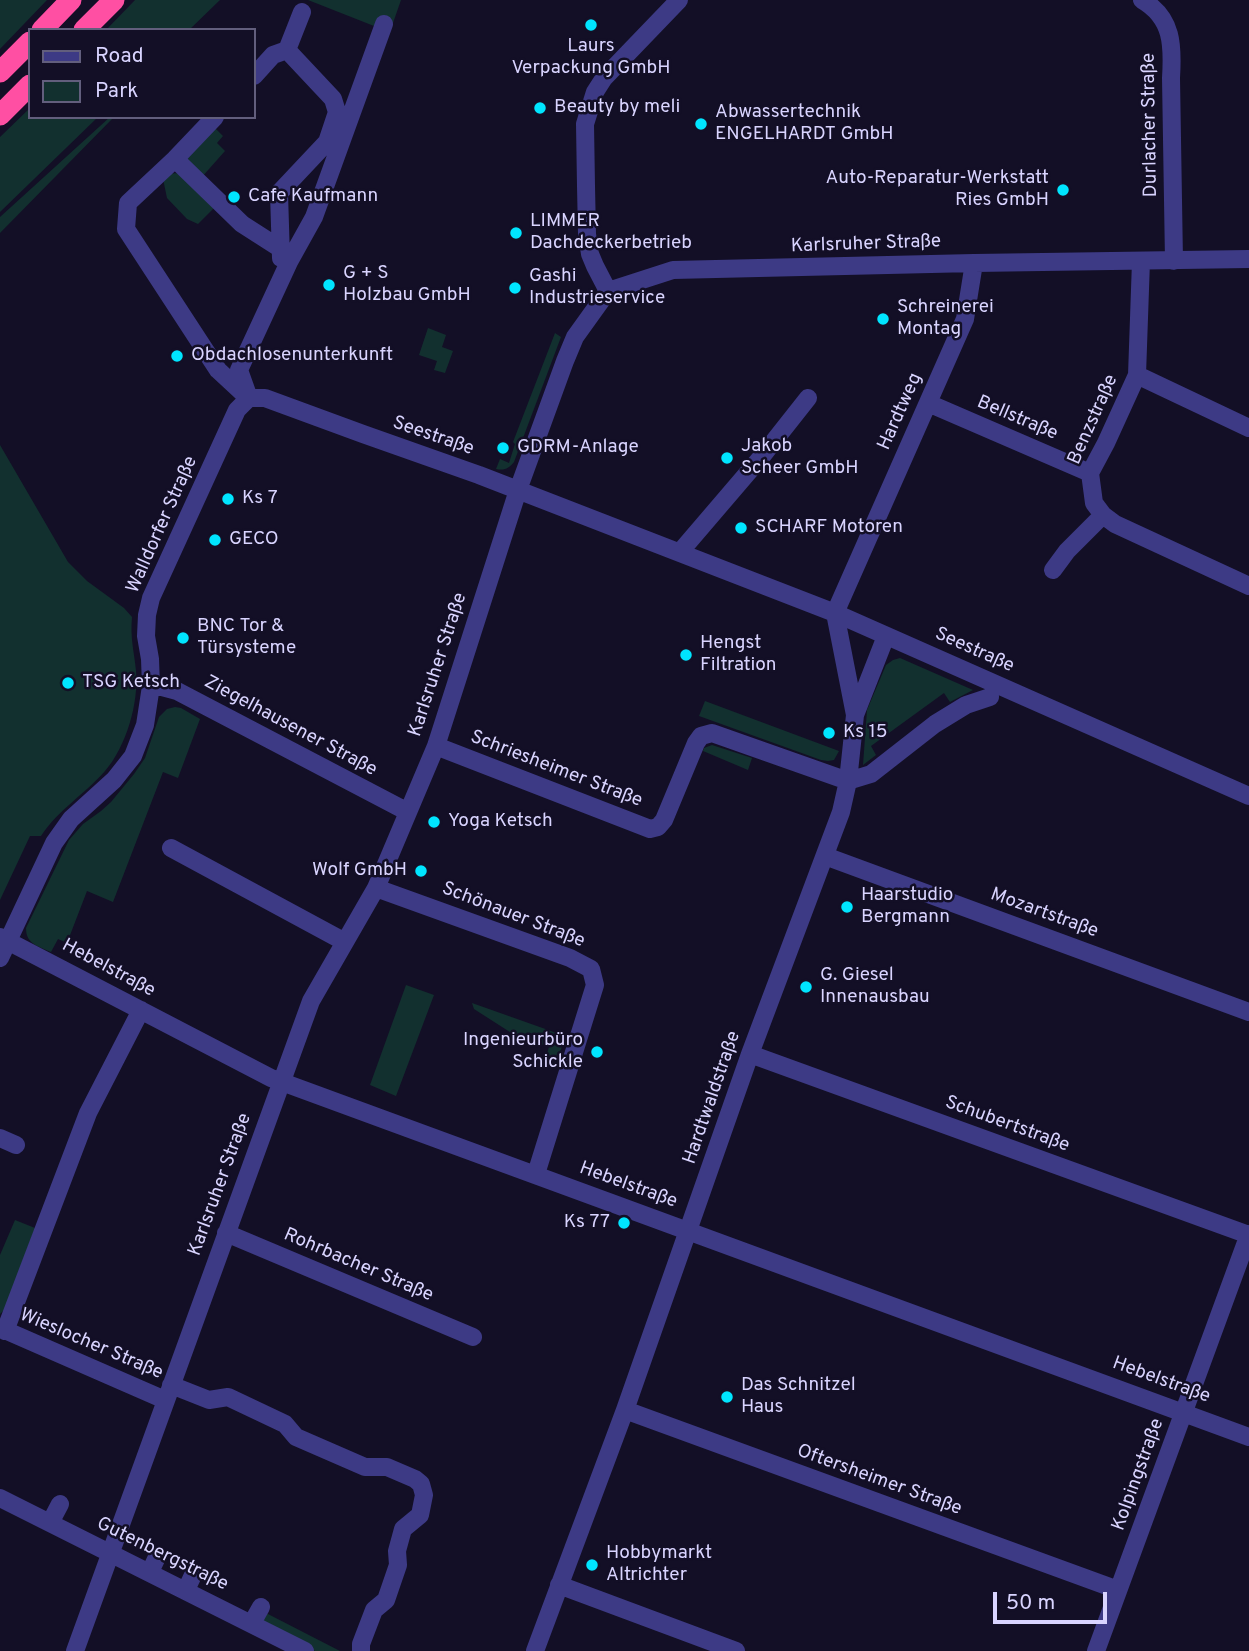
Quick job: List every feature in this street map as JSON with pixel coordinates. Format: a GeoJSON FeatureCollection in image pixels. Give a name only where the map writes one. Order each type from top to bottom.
{"type":"FeatureCollection","features":[{"type":"Feature","properties":{"kind":"highway"},"geometry":{"type":"LineString","coordinates":[[44,28],[71,0]]}},
{"type":"Feature","properties":{"kind":"highway"},"geometry":{"type":"LineString","coordinates":[[86,28],[114,0]]}},
{"type":"Feature","properties":{"kind":"highway"},"geometry":{"type":"LineString","coordinates":[[0,72],[28,44]]}},
{"type":"Feature","properties":{"kind":"highway"},"geometry":{"type":"LineString","coordinates":[[0,114],[28,87]]}},
{"type":"Feature","properties":{"kind":"street"},"geometry":{"type":"LineString","coordinates":[[608,291],[590,254],[587,234],[586,124],[594,92],[604,78],[678,0]]}},
{"type":"Feature","properties":{"kind":"street","name":"Durlacher Straße"},"geometry":{"type":"LineString","coordinates":[[1142,0],[1158,13],[1170,33],[1174,261]]}},
{"type":"Feature","properties":{"kind":"street"},"geometry":{"type":"LineString","coordinates":[[256,74],[274,55],[287,50],[302,12]]}},
{"type":"Feature","properties":{"kind":"street"},"geometry":{"type":"LineString","coordinates":[[249,398],[239,370],[285,256],[314,217],[384,24]]}},
{"type":"Feature","properties":{"kind":"street"},"geometry":{"type":"LineString","coordinates":[[285,256],[279,192],[327,142],[338,112],[333,99],[287,50]]}},
{"type":"Feature","properties":{"kind":"street"},"geometry":{"type":"LineString","coordinates":[[213,119],[128,203],[126,229],[219,370],[249,398]]}},
{"type":"Feature","properties":{"kind":"street"},"geometry":{"type":"LineString","coordinates":[[175,159],[242,224],[285,256]]}},
{"type":"Feature","properties":{"kind":"street","name":"Karlsruher Straße"},"geometry":{"type":"LineString","coordinates":[[75,1651],[311,1001],[376,888],[436,746],[518,490],[575,337],[608,291],[674,270],[974,262],[1249,259]]}},
{"type":"Feature","properties":{"kind":"street","name":"Benzstraße"},"geometry":{"type":"LineString","coordinates":[[1103,515],[1094,503],[1090,473],[1138,375],[1141,261]]}},
{"type":"Feature","properties":{"kind":"street","name":"Hardtweg"},"geometry":{"type":"LineString","coordinates":[[835,613],[965,319],[974,262]]}},
{"type":"Feature","properties":{"kind":"street"},"geometry":{"type":"LineString","coordinates":[[1138,375],[1249,428]]}},
{"type":"Feature","properties":{"kind":"street","name":"Seestraße"},"geometry":{"type":"LineString","coordinates":[[249,398],[265,398],[518,490],[835,613],[1249,796]]}},
{"type":"Feature","properties":{"kind":"street","name":"Walldorfer Straße"},"geometry":{"type":"LineString","coordinates":[[0,958],[4,939],[54,843],[71,819],[114,780],[133,756],[145,725],[151,686],[146,636],[151,598],[237,410],[249,398]]}},
{"type":"Feature","properties":{"kind":"street"},"geometry":{"type":"LineString","coordinates":[[680,552],[808,398]]}},
{"type":"Feature","properties":{"kind":"street","name":"Bellstraße"},"geometry":{"type":"LineString","coordinates":[[928,403],[1090,473]]}},
{"type":"Feature","properties":{"kind":"street"},"geometry":{"type":"LineString","coordinates":[[1053,570],[1067,551],[1103,515],[1115,524],[1249,586]]}},
{"type":"Feature","properties":{"kind":"street"},"geometry":{"type":"LineString","coordinates":[[835,613],[855,715]]}},
{"type":"Feature","properties":{"kind":"street","name":"Hardtwaldstraße"},"geometry":{"type":"LineString","coordinates":[[535,1651],[625,1410],[750,1054],[841,813],[848,781],[855,715],[886,636]]}},
{"type":"Feature","properties":{"kind":"street","name":"Ziegelhausener Straße"},"geometry":{"type":"LineString","coordinates":[[151,686],[177,691],[408,812]]}},
{"type":"Feature","properties":{"kind":"street"},"geometry":{"type":"LineString","coordinates":[[848,781],[871,774],[934,724],[965,705],[990,697]]}},
{"type":"Feature","properties":{"kind":"street","name":"Schriesheimer Straße"},"geometry":{"type":"LineString","coordinates":[[436,746],[650,829],[658,827],[664,820],[696,743],[701,736],[712,733],[848,781]]}},
{"type":"Feature","properties":{"kind":"street"},"geometry":{"type":"LineString","coordinates":[[171,848],[345,942]]}},
{"type":"Feature","properties":{"kind":"street","name":"Mozartstraße"},"geometry":{"type":"LineString","coordinates":[[825,856],[1249,1012]]}},
{"type":"Feature","properties":{"kind":"street","name":"Schönauer Straße"},"geometry":{"type":"LineString","coordinates":[[376,888],[570,958],[591,969],[595,985],[536,1174]]}},
{"type":"Feature","properties":{"kind":"street","name":"Hebelstraße"},"geometry":{"type":"LineString","coordinates":[[4,939],[281,1082],[1249,1437]]}},
{"type":"Feature","properties":{"kind":"street"},"geometry":{"type":"LineString","coordinates":[[3,1330],[89,1113],[141,1010]]}},
{"type":"Feature","properties":{"kind":"street","name":"Schubertstraße"},"geometry":{"type":"LineString","coordinates":[[750,1054],[1249,1234]]}},
{"type":"Feature","properties":{"kind":"street","name":"Rohrbacher Straße"},"geometry":{"type":"LineString","coordinates":[[226,1233],[473,1337]]}},
{"type":"Feature","properties":{"kind":"street","name":"Kolpingstraße"},"geometry":{"type":"LineString","coordinates":[[1096,1651],[1249,1234]]}},
{"type":"Feature","properties":{"kind":"street","name":"Wieslocher Straße"},"geometry":{"type":"LineString","coordinates":[[3,1330],[168,1393],[209,1400],[228,1397],[285,1424],[296,1437],[365,1467],[387,1467],[421,1484],[424,1495],[420,1515],[403,1529],[397,1551],[398,1565],[386,1600],[374,1610],[361,1644],[361,1651]]}},
{"type":"Feature","properties":{"kind":"street","name":"Oftersheimer Straße"},"geometry":{"type":"LineString","coordinates":[[625,1410],[1118,1590]]}},
{"type":"Feature","properties":{"kind":"street","name":"Gutenbergstraße"},"geometry":{"type":"LineString","coordinates":[[0,1498],[306,1651]]}},
{"type":"Feature","properties":{"kind":"street"},"geometry":{"type":"LineString","coordinates":[[50,1523],[60,1504]]}},
{"type":"Feature","properties":{"kind":"street"},"geometry":{"type":"LineString","coordinates":[[150,1572],[158,1555]]}},
{"type":"Feature","properties":{"kind":"street"},"geometry":{"type":"LineString","coordinates":[[186,1590],[194,1573]]}},
{"type":"Feature","properties":{"kind":"street"},"geometry":{"type":"LineString","coordinates":[[559,1585],[736,1651]]}},
{"type":"Feature","properties":{"kind":"street"},"geometry":{"type":"LineString","coordinates":[[252,1623],[261,1607]]}},
{"type":"Feature","properties":{"kind":"green space"},"geometry":{"type":"Polygon","coordinates":[[[0,0],[47,0],[0,49],[0,0]]]}},
{"type":"Feature","properties":{"kind":"green space"},"geometry":{"type":"Polygon","coordinates":[[[135,0],[220,0],[191,28],[108,28],[135,0]]]}},
{"type":"Feature","properties":{"kind":"green space"},"geometry":{"type":"Polygon","coordinates":[[[308,0],[401,0],[393,23],[374,26],[308,0]]]}},
{"type":"Feature","properties":{"kind":"green space"},"geometry":{"type":"Polygon","coordinates":[[[28,110],[28,119],[96,119],[0,212],[0,137],[28,110]]]}},
{"type":"Feature","properties":{"kind":"green space"},"geometry":{"type":"Polygon","coordinates":[[[108,119],[112,119],[0,233],[0,217],[108,119]]]}},
{"type":"Feature","properties":{"kind":"green space"},"geometry":{"type":"Polygon","coordinates":[[[211,124],[223,136],[217,143],[225,151],[201,178],[182,154],[211,124]]]}},
{"type":"Feature","properties":{"kind":"green space"},"geometry":{"type":"Polygon","coordinates":[[[181,173],[216,206],[198,224],[187,219],[167,198],[162,174],[181,173]]]}},
{"type":"Feature","properties":{"kind":"green space"},"geometry":{"type":"Polygon","coordinates":[[[428,328],[446,335],[442,347],[453,351],[445,373],[434,370],[437,361],[419,355],[428,328]]]}},
{"type":"Feature","properties":{"kind":"green space"},"geometry":{"type":"Polygon","coordinates":[[[555,333],[561,337],[514,462],[502,470],[496,469],[500,459],[509,463],[515,444],[513,442],[555,333]]]}},
{"type":"Feature","properties":{"kind":"green space","name":"TSG Ketsch"},"geometry":{"type":"Polygon","coordinates":[[[0,445],[68,562],[132,617],[136,684],[130,724],[119,750],[105,771],[55,818],[41,836],[30,836],[0,900],[0,445]]]}},
{"type":"Feature","properties":{"kind":"green space"},"geometry":{"type":"Polygon","coordinates":[[[900,658],[973,690],[950,702],[944,693],[871,746],[876,755],[863,765],[867,710],[886,665],[900,658]]]}},
{"type":"Feature","properties":{"kind":"green space"},"geometry":{"type":"Polygon","coordinates":[[[705,701],[839,751],[834,760],[821,760],[699,716],[705,701]]]}},
{"type":"Feature","properties":{"kind":"green space"},"geometry":{"type":"Polygon","coordinates":[[[175,707],[200,719],[178,778],[163,772],[113,902],[87,891],[67,943],[58,939],[51,952],[37,946],[28,938],[26,928],[69,840],[83,824],[111,802],[134,774],[145,758],[159,717],[167,709],[175,707]]]}},
{"type":"Feature","properties":{"kind":"green space"},"geometry":{"type":"Polygon","coordinates":[[[712,745],[752,758],[748,770],[703,751],[712,745]]]}},
{"type":"Feature","properties":{"kind":"green space"},"geometry":{"type":"Polygon","coordinates":[[[406,985],[434,995],[396,1096],[370,1085],[406,985]]]}},
{"type":"Feature","properties":{"kind":"green space"},"geometry":{"type":"Polygon","coordinates":[[[472,1003],[565,1037],[556,1065],[545,1060],[549,1047],[513,1034],[474,1009],[472,1003]]]}},
{"type":"Feature","properties":{"kind":"green space"},"geometry":{"type":"Polygon","coordinates":[[[15,1220],[35,1228],[5,1309],[0,1314],[0,1255],[15,1220]]]}},
{"type":"Feature","properties":{"kind":"green space"},"geometry":{"type":"Polygon","coordinates":[[[266,1613],[340,1651],[315,1651],[261,1624],[266,1613]]]}},
{"type":"Feature","properties":{"kind":"place","name":"Laurs Verpackung GmbH"},"geometry":{"type":"Point","coordinates":[591,25]}},
{"type":"Feature","properties":{"kind":"place","name":"Beauty by meli"},"geometry":{"type":"Point","coordinates":[540,108]}},
{"type":"Feature","properties":{"kind":"place","name":"Abwassertechnik ENGELHARDT GmbH"},"geometry":{"type":"Point","coordinates":[701,124]}},
{"type":"Feature","properties":{"kind":"place","name":"Auto-Reparatur-Werkstatt Ries GmbH"},"geometry":{"type":"Point","coordinates":[1063,190]}},
{"type":"Feature","properties":{"kind":"place","name":"Cafe Kaufmann"},"geometry":{"type":"Point","coordinates":[234,197]}},
{"type":"Feature","properties":{"kind":"place","name":"LIMMER Dachdeckerbetrieb"},"geometry":{"type":"Point","coordinates":[516,233]}},
{"type":"Feature","properties":{"kind":"place","name":"G + S Holzbau GmbH"},"geometry":{"type":"Point","coordinates":[329,285]}},
{"type":"Feature","properties":{"kind":"place","name":"Gashi Industrieservice"},"geometry":{"type":"Point","coordinates":[515,288]}},
{"type":"Feature","properties":{"kind":"place","name":"Schreinerei Montag"},"geometry":{"type":"Point","coordinates":[883,319]}},
{"type":"Feature","properties":{"kind":"place","name":"Obdachlosenunterkunft"},"geometry":{"type":"Point","coordinates":[177,356]}},
{"type":"Feature","properties":{"kind":"place","name":"GDRM-Anlage"},"geometry":{"type":"Point","coordinates":[503,448]}},
{"type":"Feature","properties":{"kind":"place","name":"Jakob Scheer GmbH"},"geometry":{"type":"Point","coordinates":[727,458]}},
{"type":"Feature","properties":{"kind":"place","name":"Ks 7"},"geometry":{"type":"Point","coordinates":[228,499]}},
{"type":"Feature","properties":{"kind":"place","name":"SCHARF Motoren"},"geometry":{"type":"Point","coordinates":[741,528]}},
{"type":"Feature","properties":{"kind":"place","name":"GECO"},"geometry":{"type":"Point","coordinates":[215,540]}},
{"type":"Feature","properties":{"kind":"place","name":"BNC Tor & Türsysteme"},"geometry":{"type":"Point","coordinates":[183,638]}},
{"type":"Feature","properties":{"kind":"place","name":"Hengst Filtration"},"geometry":{"type":"Point","coordinates":[686,655]}},
{"type":"Feature","properties":{"kind":"place","name":"TSG Ketsch"},"geometry":{"type":"Point","coordinates":[68,683]}},
{"type":"Feature","properties":{"kind":"place","name":"Ks 15"},"geometry":{"type":"Point","coordinates":[829,733]}},
{"type":"Feature","properties":{"kind":"place","name":"Yoga Ketsch"},"geometry":{"type":"Point","coordinates":[434,822]}},
{"type":"Feature","properties":{"kind":"place","name":"Wolf GmbH"},"geometry":{"type":"Point","coordinates":[421,871]}},
{"type":"Feature","properties":{"kind":"place","name":"Haarstudio Bergmann"},"geometry":{"type":"Point","coordinates":[847,907]}},
{"type":"Feature","properties":{"kind":"place","name":"G. Giesel Innenausbau"},"geometry":{"type":"Point","coordinates":[806,987]}},
{"type":"Feature","properties":{"kind":"place","name":"Ingenieurbüro Schickle"},"geometry":{"type":"Point","coordinates":[597,1052]}},
{"type":"Feature","properties":{"kind":"place","name":"Ks 77"},"geometry":{"type":"Point","coordinates":[624,1223]}},
{"type":"Feature","properties":{"kind":"place","name":"Das Schnitzel Haus"},"geometry":{"type":"Point","coordinates":[727,1397]}},
{"type":"Feature","properties":{"kind":"place","name":"Hobbymarkt Altrichter"},"geometry":{"type":"Point","coordinates":[592,1565]}}]}
